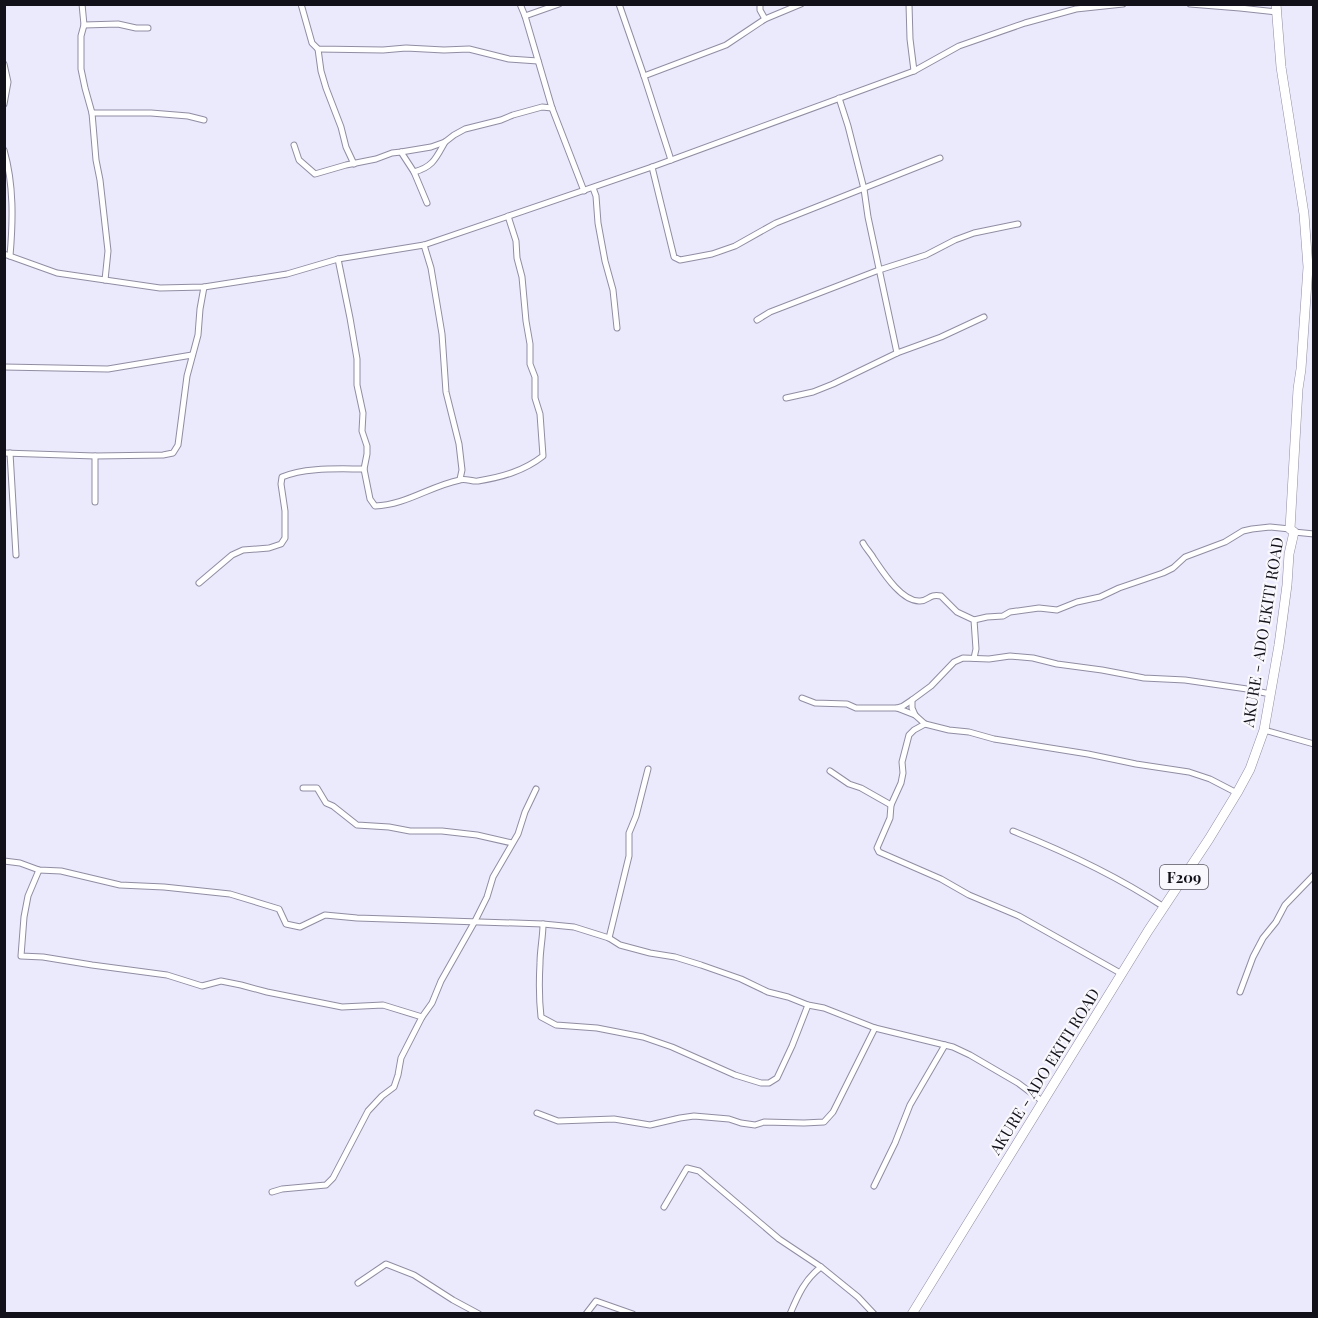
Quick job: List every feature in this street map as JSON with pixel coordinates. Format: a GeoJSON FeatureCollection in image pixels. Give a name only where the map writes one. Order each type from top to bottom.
{"type":"FeatureCollection","features":[{"type":"Feature","properties":{"kind":"main road","name":"AKURE - ADO EKITI ROAD"},"geometry":{"type":"LineString","coordinates":[[912,1314],[1042,1101],[1238,793],[1250,769],[1263,730],[1279,645],[1287,585],[1288,554],[1292,531],[1298,389],[1308,267],[1304,214],[1281,67],[1276,8]]}},
{"type":"Feature","properties":{"kind":"street"},"geometry":{"type":"LineString","coordinates":[[82,4],[84,25],[81,36],[81,69],[92,113],[100,180],[108,251],[105,280]]}},
{"type":"Feature","properties":{"kind":"street"},"geometry":{"type":"LineString","coordinates":[[301,4],[312,43],[318,49],[326,88],[354,164]]}},
{"type":"Feature","properties":{"kind":"street"},"geometry":{"type":"LineString","coordinates":[[520,4],[552,108],[584,191]]}},
{"type":"Feature","properties":{"kind":"street"},"geometry":{"type":"LineString","coordinates":[[525,16],[560,4]]}},
{"type":"Feature","properties":{"kind":"street"},"geometry":{"type":"LineString","coordinates":[[619,4],[671,160]]}},
{"type":"Feature","properties":{"kind":"street"},"geometry":{"type":"LineString","coordinates":[[760,4],[760,10],[765,19]]}},
{"type":"Feature","properties":{"kind":"street"},"geometry":{"type":"LineString","coordinates":[[644,76],[726,45],[765,19],[801,4]]}},
{"type":"Feature","properties":{"kind":"street"},"geometry":{"type":"LineString","coordinates":[[909,4],[914,71]]}},
{"type":"Feature","properties":{"kind":"street"},"geometry":{"type":"LineString","coordinates":[[4,150],[11,183],[12,231],[7,255],[57,273],[160,288],[204,287],[287,274],[338,259],[424,245],[593,188],[914,71],[959,46],[1024,23],[1076,9],[1123,4]]}},
{"type":"Feature","properties":{"kind":"street"},"geometry":{"type":"LineString","coordinates":[[1190,4],[1276,8]]}},
{"type":"Feature","properties":{"kind":"street"},"geometry":{"type":"LineString","coordinates":[[84,25],[118,24],[148,28]]}},
{"type":"Feature","properties":{"kind":"street"},"geometry":{"type":"LineString","coordinates":[[318,49],[469,50],[509,59],[538,61]]}},
{"type":"Feature","properties":{"kind":"street"},"geometry":{"type":"LineString","coordinates":[[4,64],[8,82],[4,104]]}},
{"type":"Feature","properties":{"kind":"street"},"geometry":{"type":"LineString","coordinates":[[839,98],[864,189],[897,353]]}},
{"type":"Feature","properties":{"kind":"street"},"geometry":{"type":"LineString","coordinates":[[414,172],[423,170],[434,163],[445,142],[465,129],[542,108],[552,108]]}},
{"type":"Feature","properties":{"kind":"street"},"geometry":{"type":"LineString","coordinates":[[92,113],[151,112],[204,120]]}},
{"type":"Feature","properties":{"kind":"street"},"geometry":{"type":"LineString","coordinates":[[294,145],[299,160],[315,174],[392,153],[445,142]]}},
{"type":"Feature","properties":{"kind":"street"},"geometry":{"type":"LineString","coordinates":[[402,152],[414,172],[427,203]]}},
{"type":"Feature","properties":{"kind":"street"},"geometry":{"type":"LineString","coordinates":[[652,167],[674,257],[680,260],[712,254],[735,246],[776,223],[940,158]]}},
{"type":"Feature","properties":{"kind":"street"},"geometry":{"type":"LineString","coordinates":[[593,188],[601,242],[613,290],[616,328]]}},
{"type":"Feature","properties":{"kind":"street"},"geometry":{"type":"LineString","coordinates":[[338,259],[357,359],[357,385],[363,413],[362,431],[367,446],[364,469],[370,499],[375,506],[410,499],[460,479],[476,482],[506,476],[524,469],[543,456],[540,414],[535,398],[535,377],[530,364],[530,344],[522,277],[517,258],[516,241],[508,216]]}},
{"type":"Feature","properties":{"kind":"street"},"geometry":{"type":"LineString","coordinates":[[757,320],[770,312],[879,270],[926,255],[974,233],[1018,224]]}},
{"type":"Feature","properties":{"kind":"street"},"geometry":{"type":"LineString","coordinates":[[424,245],[431,268],[442,334],[446,392],[459,444],[462,470],[460,479]]}},
{"type":"Feature","properties":{"kind":"street"},"geometry":{"type":"LineString","coordinates":[[16,555],[7,453],[163,456],[173,453],[178,445],[187,376],[198,335],[204,287]]}},
{"type":"Feature","properties":{"kind":"street"},"geometry":{"type":"LineString","coordinates":[[786,398],[813,392],[833,384],[897,353],[941,337],[984,317]]}},
{"type":"Feature","properties":{"kind":"street"},"geometry":{"type":"LineString","coordinates":[[4,367],[108,369],[192,355]]}},
{"type":"Feature","properties":{"kind":"street"},"geometry":{"type":"LineString","coordinates":[[95,502],[96,456]]}},
{"type":"Feature","properties":{"kind":"street"},"geometry":{"type":"LineString","coordinates":[[199,583],[232,555],[243,550],[269,548],[281,543],[285,538],[282,477],[291,473],[364,469]]}},
{"type":"Feature","properties":{"kind":"street"},"geometry":{"type":"LineString","coordinates":[[863,543],[893,585],[911,599],[922,601],[932,595],[941,596],[957,612],[974,620],[1039,608],[1057,609],[1100,597],[1163,573],[1173,568],[1185,557],[1225,542],[1244,531],[1270,527],[1314,534]]}},
{"type":"Feature","properties":{"kind":"street"},"geometry":{"type":"LineString","coordinates":[[974,620],[976,649],[974,658]]}},
{"type":"Feature","properties":{"kind":"street"},"geometry":{"type":"LineString","coordinates":[[802,698],[815,704],[847,704],[856,708],[897,708],[931,686],[954,662],[963,658],[989,659],[1010,656],[1144,678],[1185,680],[1247,688],[1270,694]]}},
{"type":"Feature","properties":{"kind":"street"},"geometry":{"type":"LineString","coordinates":[[912,700],[915,715]]}},
{"type":"Feature","properties":{"kind":"street"},"geometry":{"type":"LineString","coordinates":[[897,708],[915,715],[925,724],[949,730],[1189,772],[1210,779],[1238,793]]}},
{"type":"Feature","properties":{"kind":"street"},"geometry":{"type":"LineString","coordinates":[[925,724],[909,735],[902,762],[901,783],[891,805],[890,819],[877,848],[879,852],[1019,916],[1122,974]]}},
{"type":"Feature","properties":{"kind":"street"},"geometry":{"type":"LineString","coordinates":[[1263,730],[1314,744]]}},
{"type":"Feature","properties":{"kind":"street"},"geometry":{"type":"LineString","coordinates":[[609,938],[629,856],[629,833],[636,816],[648,769]]}},
{"type":"Feature","properties":{"kind":"street"},"geometry":{"type":"LineString","coordinates":[[830,771],[849,784],[891,805]]}},
{"type":"Feature","properties":{"kind":"street"},"geometry":{"type":"LineString","coordinates":[[303,788],[317,788],[326,803],[357,825],[477,835],[512,843]]}},
{"type":"Feature","properties":{"kind":"street"},"geometry":{"type":"LineString","coordinates":[[272,1192],[326,1185],[333,1178],[368,1111],[394,1087],[401,1058],[475,921],[487,897],[493,877],[518,834],[536,789]]}},
{"type":"Feature","properties":{"kind":"street"},"geometry":{"type":"LineString","coordinates":[[1013,831],[1077,858],[1128,884],[1164,907]]}},
{"type":"Feature","properties":{"kind":"street"},"geometry":{"type":"LineString","coordinates":[[4,861],[120,885],[230,894],[279,909],[286,924],[300,927],[325,915],[574,927],[609,938],[620,945],[675,957],[741,979],[768,992],[824,1008],[875,1028],[953,1047],[1018,1083],[1042,1101]]}},
{"type":"Feature","properties":{"kind":"street"},"geometry":{"type":"LineString","coordinates":[[39,870],[28,896],[21,956],[43,957],[167,975],[202,986],[221,981],[342,1007],[383,1005],[422,1017]]}},
{"type":"Feature","properties":{"kind":"street"},"geometry":{"type":"LineString","coordinates":[[1240,992],[1257,948],[1285,905],[1314,875]]}},
{"type":"Feature","properties":{"kind":"street"},"geometry":{"type":"LineString","coordinates":[[543,924],[540,1002],[542,1017],[556,1025],[597,1028],[643,1037],[672,1047],[735,1075],[761,1083],[769,1083],[777,1078],[783,1067],[808,1005]]}},
{"type":"Feature","properties":{"kind":"street"},"geometry":{"type":"LineString","coordinates":[[537,1113],[558,1121],[614,1119],[650,1125],[694,1116],[729,1119],[755,1125],[764,1122],[824,1122],[833,1112],[875,1028]]}},
{"type":"Feature","properties":{"kind":"street"},"geometry":{"type":"LineString","coordinates":[[874,1186],[910,1105],[945,1045]]}},
{"type":"Feature","properties":{"kind":"street"},"geometry":{"type":"LineString","coordinates":[[664,1207],[687,1168],[699,1171],[779,1239],[821,1267],[858,1297],[874,1314]]}},
{"type":"Feature","properties":{"kind":"street"},"geometry":{"type":"LineString","coordinates":[[358,1284],[386,1264],[414,1275],[479,1314]]}},
{"type":"Feature","properties":{"kind":"street"},"geometry":{"type":"LineString","coordinates":[[790,1314],[802,1287],[811,1274],[821,1267]]}},
{"type":"Feature","properties":{"kind":"street"},"geometry":{"type":"LineString","coordinates":[[586,1314],[596,1301],[633,1314]]}}]}
